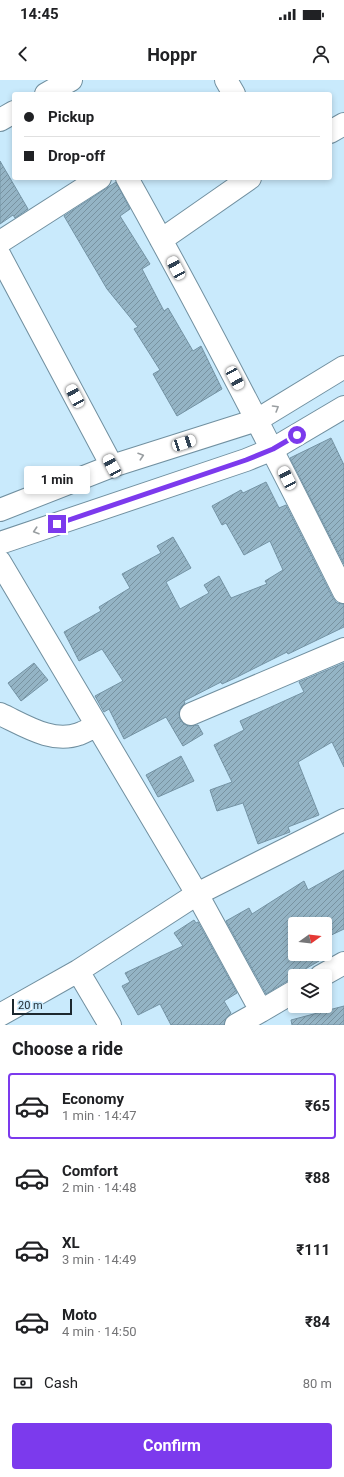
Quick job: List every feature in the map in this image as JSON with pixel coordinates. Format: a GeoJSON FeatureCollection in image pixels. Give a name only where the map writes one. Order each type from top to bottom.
{"type":"FeatureCollection","features":[{"type":"Feature","properties":{"kind":"street"},"geometry":{"type":"LineString","coordinates":[[50,92],[71,80]]}},
{"type":"Feature","properties":{"kind":"street"},"geometry":{"type":"LineString","coordinates":[[76,80],[82,92]]}},
{"type":"Feature","properties":{"kind":"street"},"geometry":{"type":"LineString","coordinates":[[226,80],[233,92]]}},
{"type":"Feature","properties":{"kind":"street"},"geometry":{"type":"LineString","coordinates":[[0,120],[12,113]]}},
{"type":"Feature","properties":{"kind":"street"},"geometry":{"type":"LineString","coordinates":[[332,131],[344,124]]}},
{"type":"Feature","properties":{"kind":"street"},"geometry":{"type":"LineString","coordinates":[[0,242],[97,180]]}},
{"type":"Feature","properties":{"kind":"street"},"geometry":{"type":"LineString","coordinates":[[128,180],[273,449],[344,592]]}},
{"type":"Feature","properties":{"kind":"street"},"geometry":{"type":"LineString","coordinates":[[161,240],[247,180]]}},
{"type":"Feature","properties":{"kind":"street"},"geometry":{"type":"LineString","coordinates":[[0,256],[112,466]]}},
{"type":"Feature","properties":{"kind":"street"},"geometry":{"type":"LineString","coordinates":[[0,510],[112,466],[257,420],[344,367]]}},
{"type":"Feature","properties":{"kind":"street"},"geometry":{"type":"LineString","coordinates":[[0,543],[186,481],[273,449],[344,407]]}},
{"type":"Feature","properties":{"kind":"street"},"geometry":{"type":"LineString","coordinates":[[0,562],[197,894],[261,1011]]}},
{"type":"Feature","properties":{"kind":"street"},"geometry":{"type":"LineString","coordinates":[[191,714],[344,649]]}},
{"type":"Feature","properties":{"kind":"street"},"geometry":{"type":"LineString","coordinates":[[0,714],[44,735],[62,737],[78,734],[96,726]]}},
{"type":"Feature","properties":{"kind":"street"},"geometry":{"type":"LineString","coordinates":[[0,1015],[78,971],[197,894],[344,820]]}},
{"type":"Feature","properties":{"kind":"street"},"geometry":{"type":"LineString","coordinates":[[332,970],[344,963]]}},
{"type":"Feature","properties":{"kind":"street"},"geometry":{"type":"LineString","coordinates":[[78,971],[110,1025]]}},
{"type":"Feature","properties":{"kind":"street"},"geometry":{"type":"LineString","coordinates":[[236,1025],[288,995]]}},
{"type":"Feature","properties":{"kind":"building"},"geometry":{"type":"Polygon","coordinates":[[[0,161],[28,209],[15,218],[13,215],[0,224],[0,161]]]}},
{"type":"Feature","properties":{"kind":"building"},"geometry":{"type":"Polygon","coordinates":[[[116,182],[130,209],[120,216],[150,264],[142,269],[164,311],[168,308],[193,351],[201,346],[222,389],[177,416],[153,374],[160,370],[134,329],[138,327],[107,289],[64,216],[116,182]]]}},
{"type":"Feature","properties":{"kind":"building"},"geometry":{"type":"Polygon","coordinates":[[[331,438],[344,465],[344,564],[290,458],[331,438]]]}},
{"type":"Feature","properties":{"kind":"building"},"geometry":{"type":"Polygon","coordinates":[[[266,482],[279,508],[286,505],[333,598],[337,603],[344,604],[344,627],[288,654],[287,652],[222,684],[221,682],[184,701],[185,703],[179,712],[180,719],[184,724],[189,726],[198,725],[203,734],[183,746],[166,717],[124,739],[109,709],[104,712],[95,696],[123,681],[102,649],[79,661],[64,632],[101,611],[99,607],[130,588],[122,574],[161,553],[157,546],[173,537],[191,568],[166,582],[180,609],[209,593],[204,585],[219,576],[231,598],[267,584],[265,581],[283,570],[270,541],[244,555],[226,523],[222,525],[212,506],[241,490],[243,493],[266,482]]]}},
{"type":"Feature","properties":{"kind":"building"},"geometry":{"type":"Polygon","coordinates":[[[34,663],[48,680],[21,701],[8,683],[34,663]]]}},
{"type":"Feature","properties":{"kind":"building"},"geometry":{"type":"Polygon","coordinates":[[[344,663],[344,767],[332,742],[298,762],[319,815],[288,827],[290,832],[258,844],[243,803],[217,811],[210,790],[232,782],[214,745],[244,730],[240,721],[304,692],[299,682],[344,663]]]}},
{"type":"Feature","properties":{"kind":"building"},"geometry":{"type":"Polygon","coordinates":[[[181,756],[194,781],[158,797],[146,775],[181,756]]]}},
{"type":"Feature","properties":{"kind":"building"},"geometry":{"type":"Polygon","coordinates":[[[344,870],[344,929],[332,935],[332,917],[288,917],[288,961],[319,961],[305,969],[288,969],[288,981],[266,994],[226,921],[249,908],[252,914],[304,881],[308,890],[344,870]]]}},
{"type":"Feature","properties":{"kind":"building"},"geometry":{"type":"Polygon","coordinates":[[[194,920],[196,923],[198,922],[237,993],[224,1001],[231,1013],[226,1018],[224,1025],[171,1025],[160,1004],[138,1015],[122,986],[130,982],[125,973],[183,946],[174,933],[194,920]]]}},
{"type":"Feature","properties":{"kind":"building"},"geometry":{"type":"Polygon","coordinates":[[[344,1006],[344,1025],[292,1025],[291,1020],[318,1013],[332,1013],[332,1009],[344,1006]]]}},
{"type":"Feature","properties":{"kind":"route"},"geometry":{"type":"LineString","coordinates":[[57,524],[246,460],[273,449],[297,435]]}}]}
